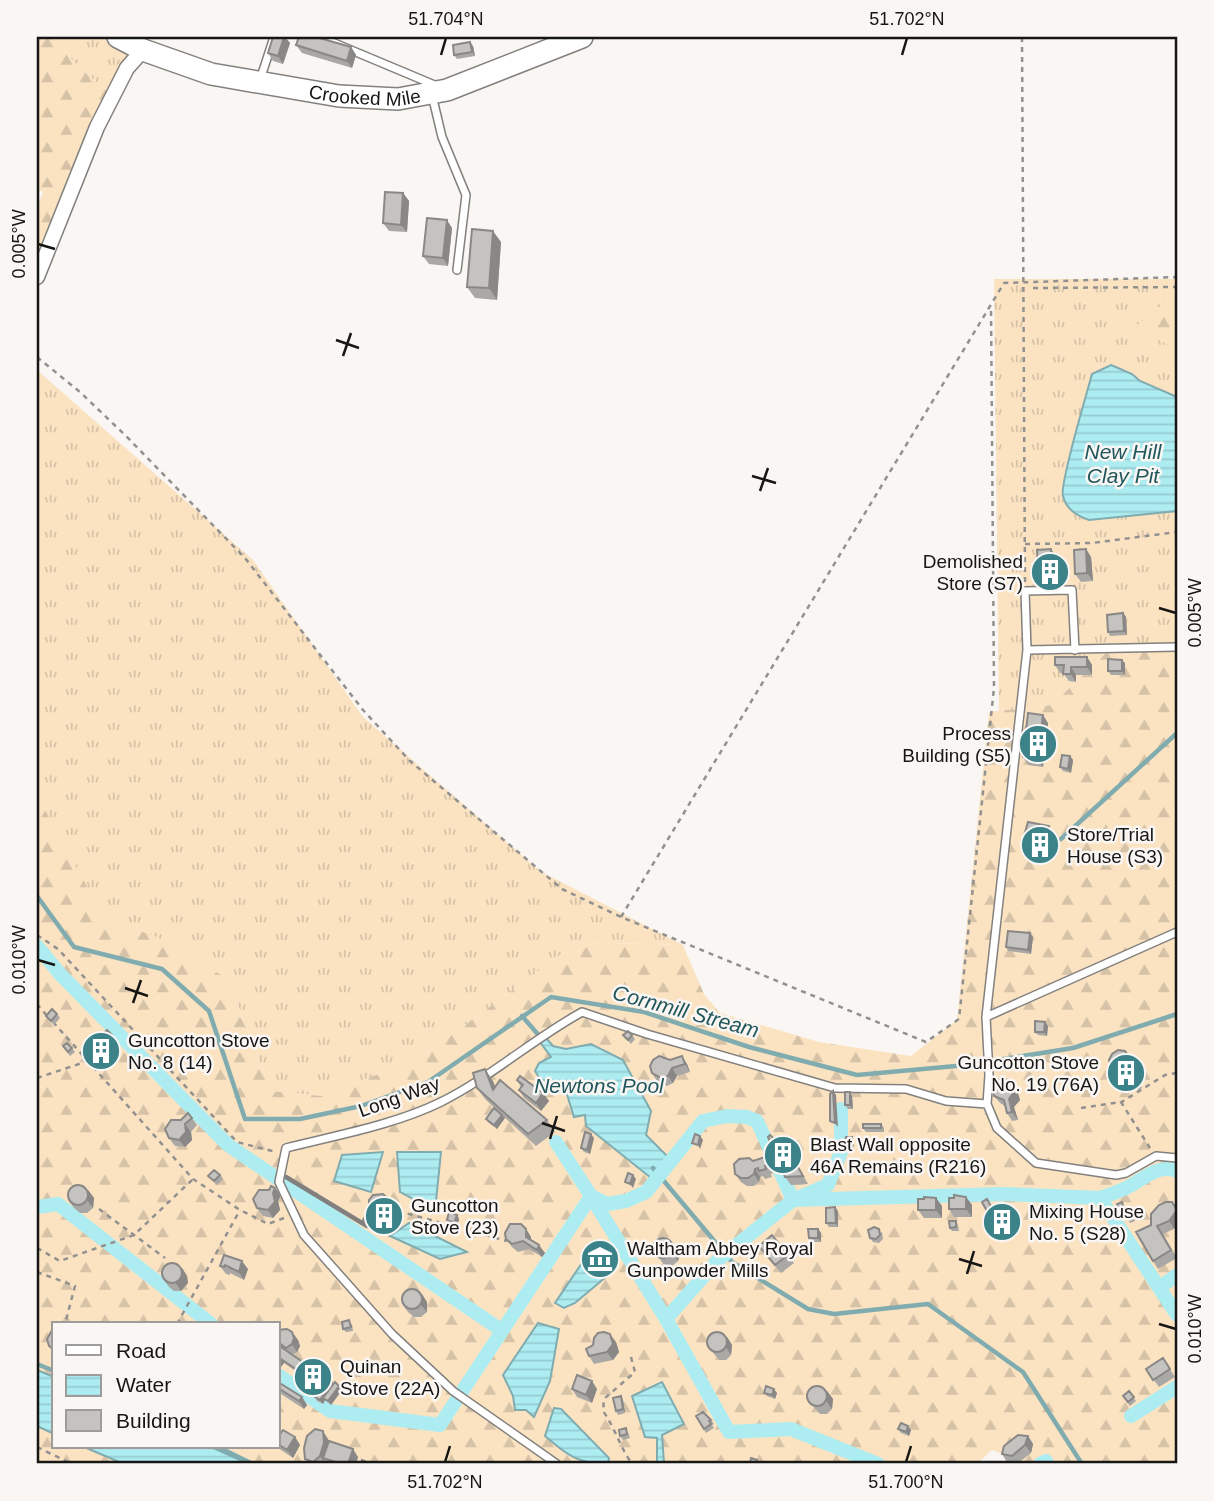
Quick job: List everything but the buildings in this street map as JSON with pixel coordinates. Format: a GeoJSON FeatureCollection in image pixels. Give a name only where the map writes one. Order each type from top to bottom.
{"type":"FeatureCollection","features":[{"type":"Feature","properties":{"kind":"main road","name":"Crooked Mile"},"geometry":{"type":"LineString","coordinates":[[132,42],[211,74],[259,84],[398,99],[439,92],[582,37]]}},
{"type":"Feature","properties":{"kind":"street"},"geometry":{"type":"LineString","coordinates":[[37,276],[97,127],[127,68],[132,42]]}},
{"type":"Feature","properties":{"kind":"lane"},"geometry":{"type":"LineString","coordinates":[[259,84],[274,37]]}},
{"type":"Feature","properties":{"kind":"lane"},"geometry":{"type":"LineString","coordinates":[[320,37],[439,92],[442,137],[466,195],[457,270]]}},
{"type":"Feature","properties":{"kind":"lane"},"geometry":{"type":"LineString","coordinates":[[1075,650],[1072,590],[1025,591],[1027,650],[986,1017],[987,1104],[997,1128],[1036,1163],[1116,1175],[1126,1173],[1156,1156],[1177,1158]]}},
{"type":"Feature","properties":{"kind":"lane"},"geometry":{"type":"LineString","coordinates":[[1027,650],[1177,647]]}},
{"type":"Feature","properties":{"kind":"lane"},"geometry":{"type":"LineString","coordinates":[[986,1017],[1177,932]]}},
{"type":"Feature","properties":{"kind":"lane","name":"Long Way"},"geometry":{"type":"LineString","coordinates":[[284,1154],[286,1148],[383,1123],[439,1103],[482,1079],[556,1027],[582,1013],[835,1088],[906,1090],[946,1101],[987,1104]]}},
{"type":"Feature","properties":{"kind":"lane"},"geometry":{"type":"LineString","coordinates":[[284,1154],[279,1178],[304,1235],[392,1334],[453,1391],[556,1464]]}},
{"type":"Feature","properties":{"kind":"path"},"geometry":{"type":"LineString","coordinates":[[1021,37],[1025,591]]}},
{"type":"Feature","properties":{"kind":"path"},"geometry":{"type":"LineString","coordinates":[[37,134],[37,146]]}},
{"type":"Feature","properties":{"kind":"path"},"geometry":{"type":"LineString","coordinates":[[621,917],[1004,283],[1177,277]]}},
{"type":"Feature","properties":{"kind":"path"},"geometry":{"type":"LineString","coordinates":[[1032,288],[1177,288]]}},
{"type":"Feature","properties":{"kind":"path"},"geometry":{"type":"LineString","coordinates":[[37,357],[117,427],[245,558],[363,710],[410,761],[562,888],[621,917],[926,1042],[959,1018],[993,688],[990,308]]}},
{"type":"Feature","properties":{"kind":"path"},"geometry":{"type":"LineString","coordinates":[[1025,544],[1092,543],[1177,532]]}},
{"type":"Feature","properties":{"kind":"path"},"geometry":{"type":"LineString","coordinates":[[37,935],[58,949],[237,1142],[284,1154]]}},
{"type":"Feature","properties":{"kind":"path"},"geometry":{"type":"LineString","coordinates":[[37,1004],[193,1179],[240,1210],[268,1224],[293,1214]]}},
{"type":"Feature","properties":{"kind":"path"},"geometry":{"type":"LineString","coordinates":[[37,1078],[88,1061]]}},
{"type":"Feature","properties":{"kind":"path"},"geometry":{"type":"LineString","coordinates":[[1081,1108],[1120,1103],[1166,1075],[1177,1073]]}},
{"type":"Feature","properties":{"kind":"path"},"geometry":{"type":"LineString","coordinates":[[1120,1103],[1156,1156]]}},
{"type":"Feature","properties":{"kind":"path"},"geometry":{"type":"LineString","coordinates":[[37,1248],[60,1261],[134,1236],[193,1179]]}},
{"type":"Feature","properties":{"kind":"path"},"geometry":{"type":"LineString","coordinates":[[99,1209],[165,1258]]}},
{"type":"Feature","properties":{"kind":"path"},"geometry":{"type":"LineString","coordinates":[[178,1322],[240,1210]]}},
{"type":"Feature","properties":{"kind":"path"},"geometry":{"type":"LineString","coordinates":[[398,1211],[507,1241]]}},
{"type":"Feature","properties":{"kind":"path"},"geometry":{"type":"LineString","coordinates":[[37,1272],[75,1286],[66,1322]]}},
{"type":"Feature","properties":{"kind":"path"},"geometry":{"type":"LineString","coordinates":[[631,1357],[635,1372],[604,1399],[603,1411],[611,1422],[621,1450],[632,1464]]}},
{"type":"Feature","properties":{"kind":"path"},"geometry":{"type":"LineString","coordinates":[[37,1447],[72,1464]]}},
{"type":"Feature","properties":{"kind":"green space"},"geometry":{"type":"Polygon","coordinates":[[[37,37],[52,37],[80,68],[113,94],[37,267],[37,209],[43,192],[37,189],[37,37]]]}},
{"type":"Feature","properties":{"kind":"green space"},"geometry":{"type":"Polygon","coordinates":[[[52,37],[143,37],[135,60],[113,94],[80,68],[52,37]]]}},
{"type":"Feature","properties":{"kind":"green space"},"geometry":{"type":"Polygon","coordinates":[[[994,279],[1177,279],[1177,642],[1106,653],[1052,705],[999,711],[994,279]]]}},
{"type":"Feature","properties":{"kind":"green space"},"geometry":{"type":"Polygon","coordinates":[[[1171,297],[1177,297],[1177,350],[1135,327],[1171,297]]]}},
{"type":"Feature","properties":{"kind":"green space"},"geometry":{"type":"Polygon","coordinates":[[[37,370],[253,560],[363,717],[540,871],[683,945],[578,942],[420,1058],[321,1096],[271,1091],[228,979],[104,922],[43,808],[37,804],[37,370]]]}},
{"type":"Feature","properties":{"kind":"green space"},"geometry":{"type":"Polygon","coordinates":[[[1177,642],[1177,1464],[1031,1464],[992,1450],[977,1464],[661,1464],[664,1463],[662,1435],[657,1437],[657,1464],[608,1464],[609,1458],[561,1409],[554,1408],[545,1436],[567,1455],[589,1464],[249,1464],[213,1448],[280,1448],[280,1322],[52,1322],[52,1376],[37,1370],[37,804],[43,807],[105,919],[157,937],[228,979],[271,1091],[321,1096],[420,1058],[578,942],[683,945],[704,994],[720,1013],[819,1042],[911,1056],[957,1020],[989,712],[1052,705],[1106,653],[1177,642]],[[591,1044],[566,1049],[553,1046],[551,1057],[539,1063],[565,1088],[574,1116],[585,1115],[586,1126],[652,1178],[643,1117],[635,1086],[624,1062],[591,1044]],[[538,1323],[503,1375],[513,1396],[515,1410],[526,1410],[534,1417],[559,1329],[538,1323]]]}},
{"type":"Feature","properties":{"kind":"green space"},"geometry":{"type":"Polygon","coordinates":[[[37,1426],[52,1433],[52,1448],[86,1448],[124,1464],[37,1464],[37,1426]]]}},
{"type":"Feature","properties":{"kind":"water","name":"New Hill Clay Pit"},"geometry":{"type":"Polygon","coordinates":[[[1111,365],[1177,397],[1177,511],[1089,520],[1073,511],[1064,501],[1065,475],[1092,374],[1111,365]]]}},
{"type":"Feature","properties":{"kind":"water","name":"Newtons Pool"},"geometry":{"type":"Polygon","coordinates":[[[546,1038],[553,1046],[566,1049],[591,1044],[623,1060],[651,1111],[646,1135],[670,1159],[651,1178],[586,1126],[585,1115],[574,1117],[565,1088],[540,1079],[535,1071],[539,1063],[551,1057],[540,1042],[546,1038]]]}},
{"type":"Feature","properties":{"kind":"water"},"geometry":{"type":"Polygon","coordinates":[[[383,1152],[371,1192],[334,1181],[342,1155],[383,1152]]]}},
{"type":"Feature","properties":{"kind":"water"},"geometry":{"type":"Polygon","coordinates":[[[397,1152],[441,1152],[435,1211],[400,1192],[397,1152]]]}},
{"type":"Feature","properties":{"kind":"water"},"geometry":{"type":"Polygon","coordinates":[[[409,1223],[467,1252],[440,1259],[390,1236],[409,1223]]]}},
{"type":"Feature","properties":{"kind":"water"},"geometry":{"type":"Polygon","coordinates":[[[590,1251],[607,1276],[575,1303],[564,1308],[555,1303],[590,1251]]]}},
{"type":"Feature","properties":{"kind":"water"},"geometry":{"type":"Polygon","coordinates":[[[538,1323],[559,1329],[550,1381],[534,1417],[526,1410],[515,1410],[513,1396],[503,1375],[538,1323]]]}},
{"type":"Feature","properties":{"kind":"water"},"geometry":{"type":"Polygon","coordinates":[[[37,1370],[52,1376],[52,1433],[37,1426],[37,1370]]]}},
{"type":"Feature","properties":{"kind":"water"},"geometry":{"type":"Polygon","coordinates":[[[662,1382],[684,1424],[662,1435],[664,1463],[657,1464],[657,1438],[645,1437],[632,1396],[662,1382]]]}},
{"type":"Feature","properties":{"kind":"water"},"geometry":{"type":"Polygon","coordinates":[[[554,1408],[561,1409],[609,1458],[608,1464],[574,1457],[545,1436],[554,1408]]]}},
{"type":"Feature","properties":{"kind":"water"},"geometry":{"type":"Polygon","coordinates":[[[86,1448],[213,1448],[249,1464],[124,1464],[86,1448]]]}},
{"type":"Feature","properties":{"kind":"waterway"},"geometry":{"type":"LineString","coordinates":[[1061,839],[1177,733]]}},
{"type":"Feature","properties":{"kind":"waterway","name":"Cornmill Stream"},"geometry":{"type":"LineString","coordinates":[[37,896],[74,947],[162,969],[209,1011],[245,1119],[300,1119],[361,1106],[428,1082],[551,997],[644,1012],[749,1047],[857,1075],[967,1065],[1073,1048],[1177,1014]]}},
{"type":"Feature","properties":{"kind":"waterway"},"geometry":{"type":"LineString","coordinates":[[37,946],[60,974],[228,1145],[501,1330]]}},
{"type":"Feature","properties":{"kind":"waterway"},"geometry":{"type":"LineString","coordinates":[[522,1016],[542,1039]]}},
{"type":"Feature","properties":{"kind":"waterway"},"geometry":{"type":"LineString","coordinates":[[841,1109],[841,1152],[828,1185],[793,1200],[1004,1194],[1100,1198],[1177,1315]]}},
{"type":"Feature","properties":{"kind":"waterway"},"geometry":{"type":"LineString","coordinates":[[591,1196],[607,1204],[626,1201],[646,1192],[703,1121],[727,1116],[747,1117],[757,1121],[793,1200],[718,1260],[666,1319]]}},
{"type":"Feature","properties":{"kind":"waterway"},"geometry":{"type":"LineString","coordinates":[[280,1376],[330,1411],[440,1425],[591,1196],[556,1142]]}},
{"type":"Feature","properties":{"kind":"waterway"},"geometry":{"type":"LineString","coordinates":[[653,1168],[732,1262],[808,1309],[834,1314],[928,1304],[1023,1372],[1082,1464]]}},
{"type":"Feature","properties":{"kind":"waterway"},"geometry":{"type":"LineString","coordinates":[[1100,1198],[1157,1171],[1177,1171]]}},
{"type":"Feature","properties":{"kind":"waterway"},"geometry":{"type":"LineString","coordinates":[[592,1198],[666,1319],[729,1432],[791,1429],[878,1464]]}},
{"type":"Feature","properties":{"kind":"waterway"},"geometry":{"type":"LineString","coordinates":[[37,1207],[58,1204],[208,1322]]}},
{"type":"Feature","properties":{"kind":"waterway"},"geometry":{"type":"LineString","coordinates":[[1160,1287],[1177,1275]]}},
{"type":"Feature","properties":{"kind":"waterway"},"geometry":{"type":"LineString","coordinates":[[37,1364],[52,1370]]}},
{"type":"Feature","properties":{"kind":"waterway"},"geometry":{"type":"LineString","coordinates":[[1131,1416],[1177,1387]]}},
{"type":"Feature","properties":{"kind":"waterway"},"geometry":{"type":"LineString","coordinates":[[220,1448],[253,1464]]}},
{"type":"Feature","properties":{"kind":"waterway"},"geometry":{"type":"LineString","coordinates":[[1040,1464],[1046,1461]]}},
{"type":"Feature","properties":{"kind":"railway"},"geometry":{"type":"LineString","coordinates":[[286,1177],[367,1226]]}},
{"type":"Feature","properties":{"kind":"place","name":"Demolished Store (S7)"},"geometry":{"type":"Point","coordinates":[1050,572]}},
{"type":"Feature","properties":{"kind":"place","name":"Process Building (S5)"},"geometry":{"type":"Point","coordinates":[1038,744]}},
{"type":"Feature","properties":{"kind":"place","name":"Store/Trial House (S3)"},"geometry":{"type":"Point","coordinates":[1040,845]}},
{"type":"Feature","properties":{"kind":"place","name":"Guncotton Stove No. 8 (14)"},"geometry":{"type":"Point","coordinates":[101,1051]}},
{"type":"Feature","properties":{"kind":"place","name":"Guncotton Stove No. 19 (76A)"},"geometry":{"type":"Point","coordinates":[1126,1073]}},
{"type":"Feature","properties":{"kind":"place","name":"Blast Wall opposite 46A Remains (R216)"},"geometry":{"type":"Point","coordinates":[783,1155]}},
{"type":"Feature","properties":{"kind":"place","name":"Guncotton Stove (23)"},"geometry":{"type":"Point","coordinates":[384,1216]}},
{"type":"Feature","properties":{"kind":"place","name":"Mixing House No. 5 (S28)"},"geometry":{"type":"Point","coordinates":[1002,1222]}},
{"type":"Feature","properties":{"kind":"place","name":"Waltham Abbey Royal Gunpowder Mills"},"geometry":{"type":"Point","coordinates":[600,1259]}},
{"type":"Feature","properties":{"kind":"place","name":"Quinan Stove (22A)"},"geometry":{"type":"Point","coordinates":[313,1377]}}]}
